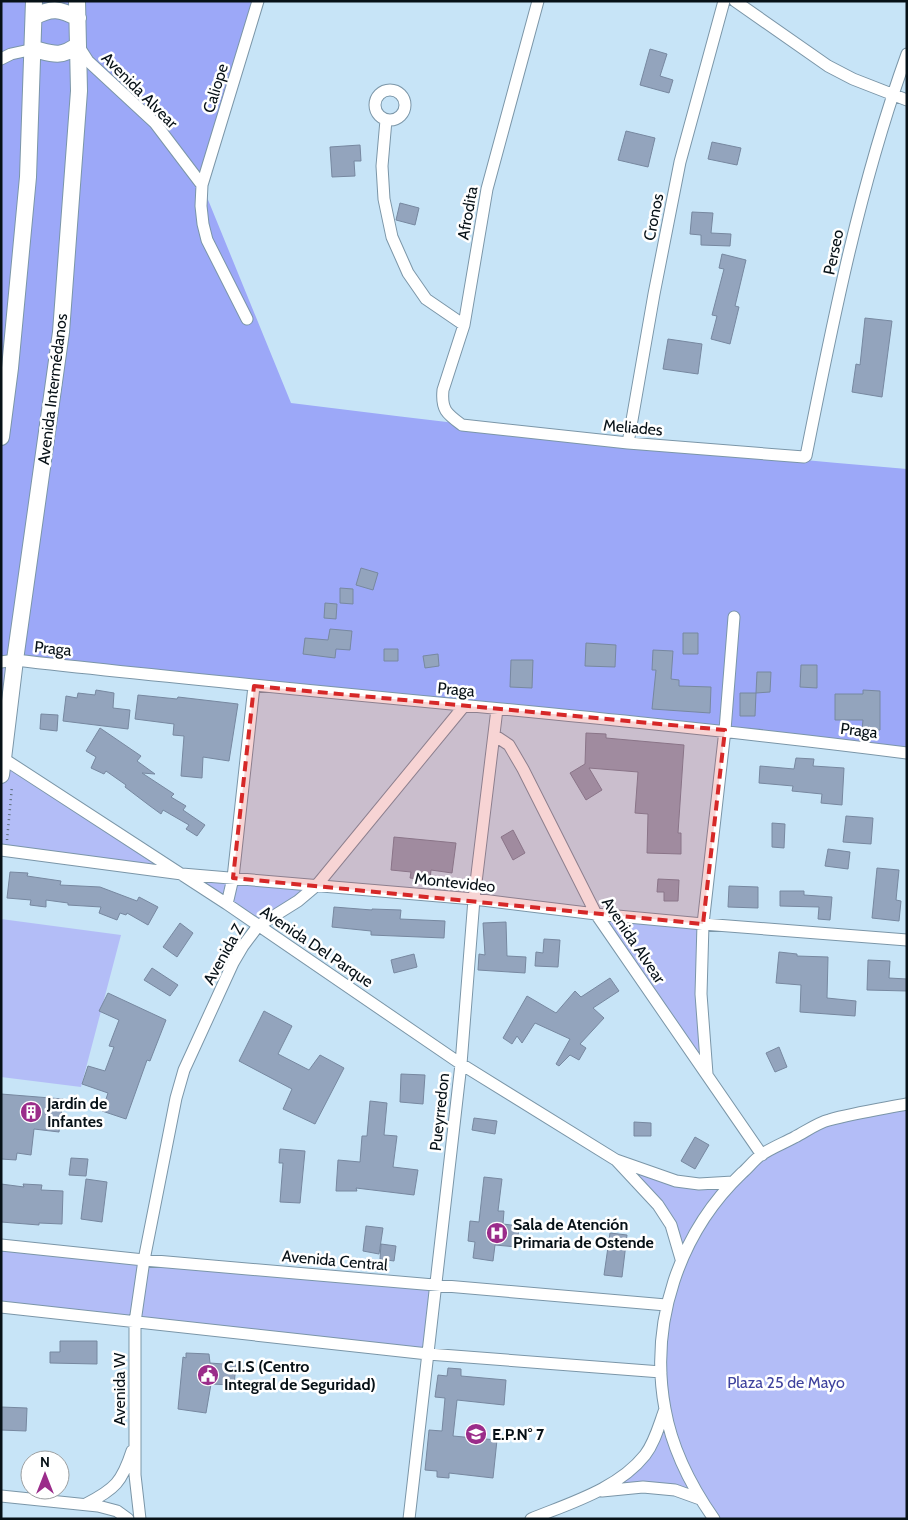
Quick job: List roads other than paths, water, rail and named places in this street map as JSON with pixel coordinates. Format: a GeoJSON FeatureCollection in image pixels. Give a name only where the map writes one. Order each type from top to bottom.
{"type":"FeatureCollection","features":[{"type":"Feature","properties":{"kind":"main road","name":"Avenida Intermédanos"},"geometry":{"type":"LineString","coordinates":[[2,764],[8,661],[60,332],[79,91],[77,1]]}},
{"type":"Feature","properties":{"kind":"main road"},"geometry":{"type":"LineString","coordinates":[[1,437],[10,368],[28,177],[34,9],[57,10],[78,18]]}},
{"type":"Feature","properties":{"kind":"main road"},"geometry":{"type":"LineString","coordinates":[[34,49],[56,54],[67,53],[78,45]]}},
{"type":"Feature","properties":{"kind":"street","name":"Caliope"},"geometry":{"type":"LineString","coordinates":[[202,185],[258,1]]}},
{"type":"Feature","properties":{"kind":"street","name":"Afrodita"},"geometry":{"type":"LineString","coordinates":[[462,425],[447,413],[442,401],[443,390],[464,325],[487,189],[538,1]]}},
{"type":"Feature","properties":{"kind":"street","name":"Cronos"},"geometry":{"type":"LineString","coordinates":[[628,443],[654,294],[680,162],[724,1]]}},
{"type":"Feature","properties":{"kind":"street"},"geometry":{"type":"LineString","coordinates":[[735,1],[828,66],[853,79],[907,100]]}},
{"type":"Feature","properties":{"kind":"street","name":"Avenida Alvear"},"geometry":{"type":"LineString","coordinates":[[78,45],[88,61],[155,123],[202,185]]}},
{"type":"Feature","properties":{"kind":"street"},"geometry":{"type":"LineString","coordinates":[[1,59],[11,54],[34,49]]}},
{"type":"Feature","properties":{"kind":"street","name":"Perseo"},"geometry":{"type":"LineString","coordinates":[[801,458],[806,456],[854,234],[871,166],[892,95],[907,54]]}},
{"type":"Feature","properties":{"kind":"street"},"geometry":{"type":"LineString","coordinates":[[386,120],[382,166],[384,199],[392,237],[408,273],[426,299],[464,325]]}},
{"type":"Feature","properties":{"kind":"street"},"geometry":{"type":"LineString","coordinates":[[202,185],[201,206],[207,240],[247,319]]}},
{"type":"Feature","properties":{"kind":"street","name":"Meliades"},"geometry":{"type":"LineString","coordinates":[[462,425],[628,443],[801,458]]}},
{"type":"Feature","properties":{"kind":"street"},"geometry":{"type":"LineString","coordinates":[[707,1075],[701,994],[702,924],[725,730],[734,617]]}},
{"type":"Feature","properties":{"kind":"street","name":"Praga"},"geometry":{"type":"LineString","coordinates":[[8,661],[725,730],[907,753]]}},
{"type":"Feature","properties":{"kind":"street"},"geometry":{"type":"LineString","coordinates":[[227,904],[233,878],[254,686]]}},
{"type":"Feature","properties":{"kind":"street","name":"Avenida Z"},"geometry":{"type":"LineString","coordinates":[[144,1260],[176,1098],[184,1070],[233,963],[258,926],[298,901],[317,885],[464,706]]}},
{"type":"Feature","properties":{"kind":"street","name":"Pueyrredon"},"geometry":{"type":"LineString","coordinates":[[409,1519],[460,1064],[474,900],[497,709]]}},
{"type":"Feature","properties":{"kind":"street","name":"Avenida Alvear"},"geometry":{"type":"LineString","coordinates":[[494,735],[509,745],[523,769],[596,914],[762,1155]]}},
{"type":"Feature","properties":{"kind":"street","name":"Avenida Del Parque"},"geometry":{"type":"LineString","coordinates":[[2,764],[182,874],[460,1064],[616,1160],[676,1181],[699,1184],[733,1182]]}},
{"type":"Feature","properties":{"kind":"street","name":"Montevideo"},"geometry":{"type":"LineString","coordinates":[[1,850],[182,874],[474,900],[702,924],[907,940]]}},
{"type":"Feature","properties":{"kind":"street"},"geometry":{"type":"LineString","coordinates":[[714,1519],[700,1499],[680,1459],[665,1409],[660,1357],[666,1305],[682,1259],[696,1231],[714,1203],[762,1155],[826,1120],[907,1104]]}},
{"type":"Feature","properties":{"kind":"street","name":"Avenida Del Parque"},"geometry":{"type":"LineString","coordinates":[[616,1160],[658,1205],[671,1225],[682,1259]]}},
{"type":"Feature","properties":{"kind":"street","name":"Avenida Central"},"geometry":{"type":"LineString","coordinates":[[1,1245],[144,1260],[666,1305]]}},
{"type":"Feature","properties":{"kind":"street","name":"Avenida W"},"geometry":{"type":"LineString","coordinates":[[140,1519],[135,1475],[135,1322],[144,1260]]}},
{"type":"Feature","properties":{"kind":"street"},"geometry":{"type":"LineString","coordinates":[[1,1307],[428,1354],[661,1372]]}},
{"type":"Feature","properties":{"kind":"street"},"geometry":{"type":"LineString","coordinates":[[600,1492],[631,1469],[645,1455],[653,1442],[665,1409]]}},
{"type":"Feature","properties":{"kind":"street"},"geometry":{"type":"LineString","coordinates":[[85,1505],[107,1493],[119,1480],[127,1466],[135,1439]]}},
{"type":"Feature","properties":{"kind":"street"},"geometry":{"type":"LineString","coordinates":[[531,1519],[600,1492],[643,1487],[675,1490],[700,1499]]}},
{"type":"Feature","properties":{"kind":"street"},"geometry":{"type":"LineString","coordinates":[[1,1496],[98,1506],[117,1511],[128,1519]]}},
{"type":"Feature","properties":{"kind":"place","name":"Jardín de Infantes"},"geometry":{"type":"Point","coordinates":[31,1112]}},
{"type":"Feature","properties":{"kind":"place","name":"Sala de Atención Primaria de Ostende"},"geometry":{"type":"Point","coordinates":[497,1233]}},
{"type":"Feature","properties":{"kind":"place","name":"C.I.S (Centro Integral de Seguridad)"},"geometry":{"type":"Point","coordinates":[208,1375]}},
{"type":"Feature","properties":{"kind":"place","name":"E.P.N° 7"},"geometry":{"type":"Point","coordinates":[476,1434]}},
{"type":"Feature","properties":{"kind":"park label","name":"Plaza 25 de Mayo"},"geometry":{"type":"Point","coordinates":[786,1382]}}]}
